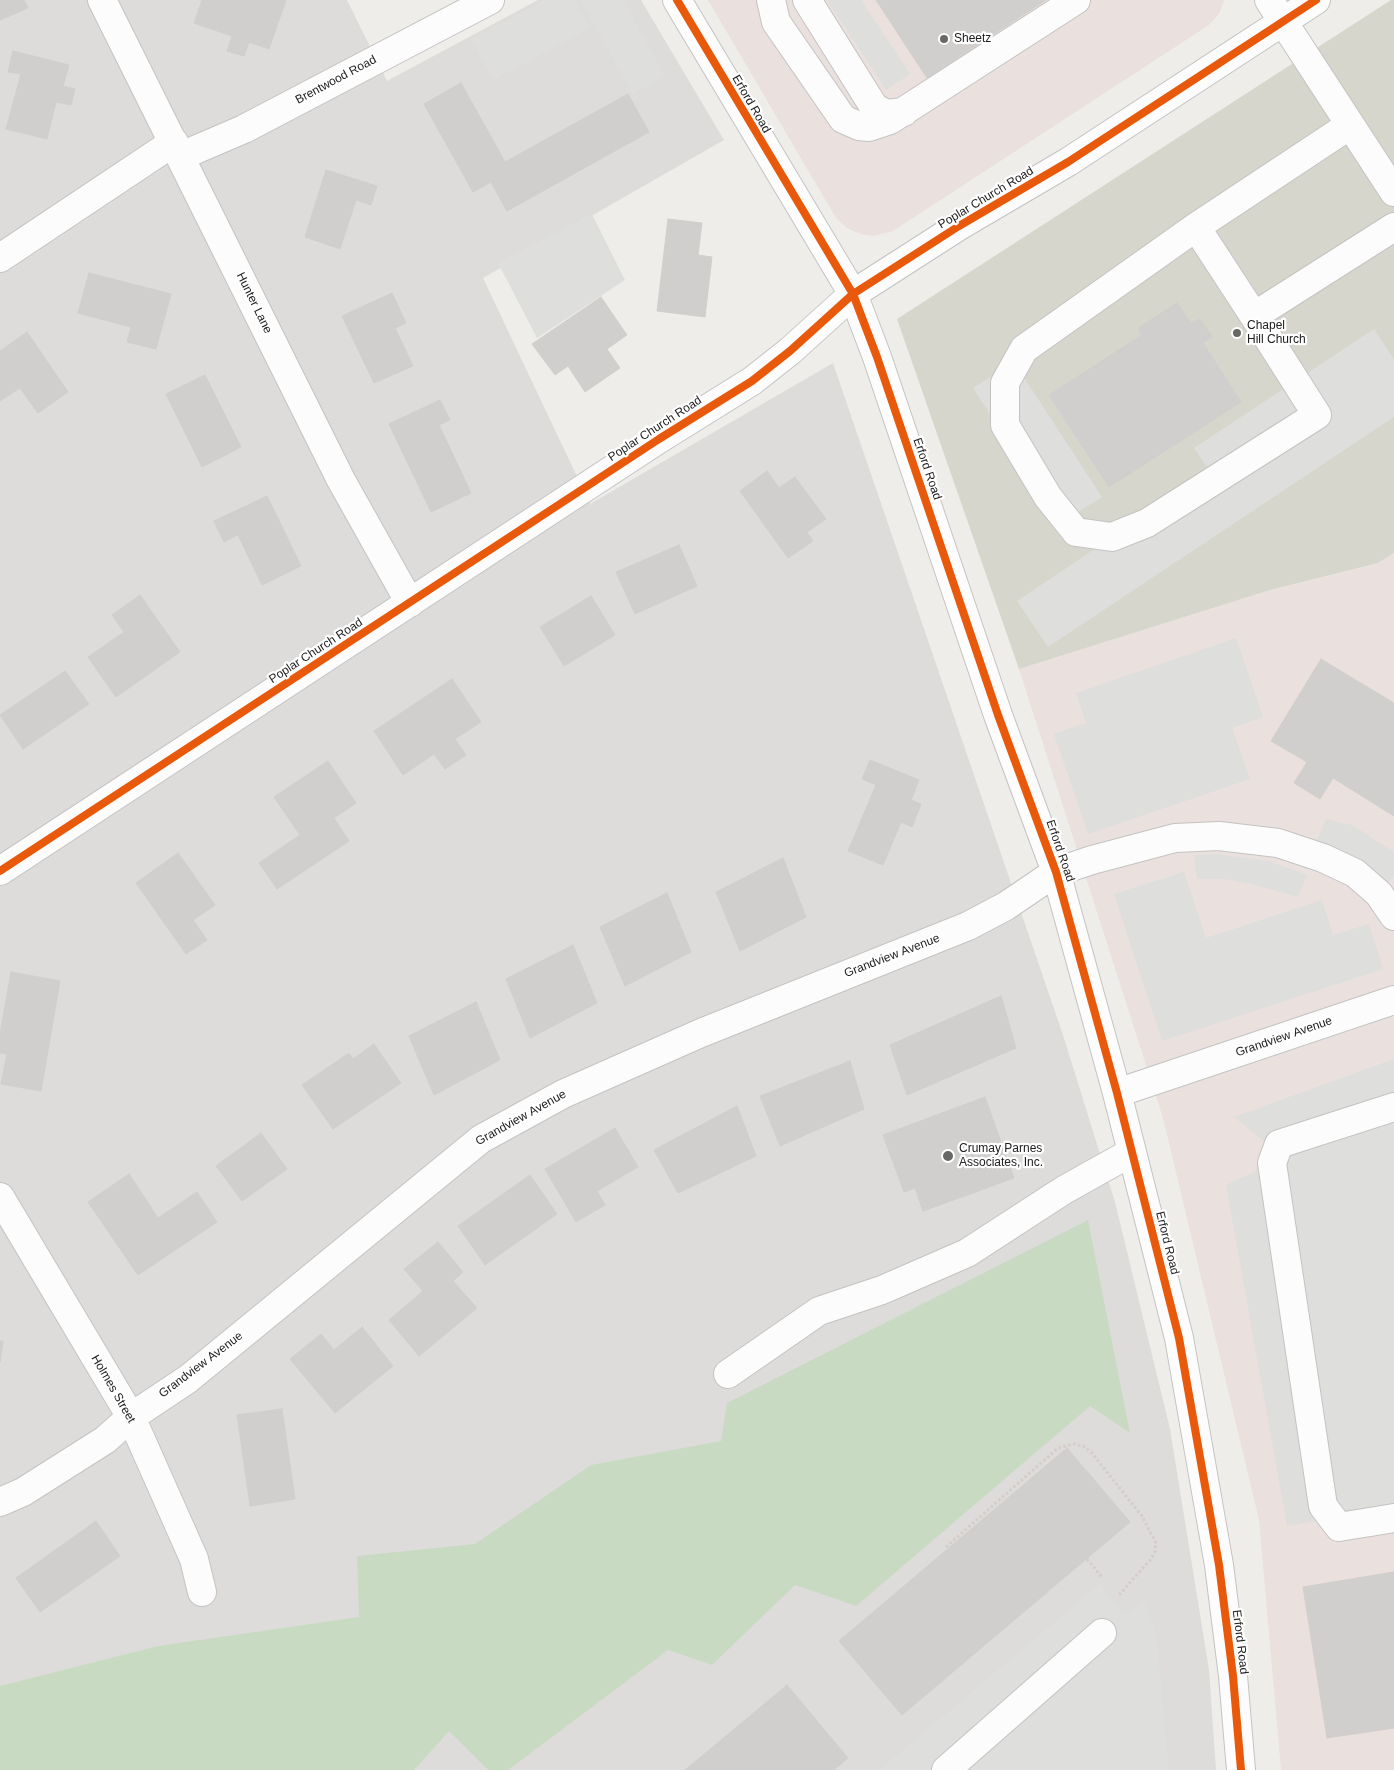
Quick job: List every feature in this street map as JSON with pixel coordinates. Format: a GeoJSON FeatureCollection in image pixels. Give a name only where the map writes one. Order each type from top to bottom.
{"type":"FeatureCollection","features":[{"type":"Feature","properties":{"kind":"street","name":"Hunter Lane"},"geometry":{"type":"LineString","coordinates":[[102,0],[178,149],[341,480],[410,604]]}},
{"type":"Feature","properties":{"kind":"street","name":"Brentwood Road"},"geometry":{"type":"LineString","coordinates":[[0,258],[178,149],[244,129],[490,0]]}},
{"type":"Feature","properties":{"kind":"street","name":"Erford Road"},"geometry":{"type":"LineString","coordinates":[[677,0],[853,294],[877,357],[998,715],[1056,872],[1117,1093],[1179,1338],[1219,1565],[1233,1676],[1241,1770]]}},
{"type":"Feature","properties":{"kind":"street"},"geometry":{"type":"LineString","coordinates":[[771,0],[776,22],[843,119],[860,126],[869,127],[890,120],[904,112],[1076,0]]}},
{"type":"Feature","properties":{"kind":"street"},"geometry":{"type":"LineString","coordinates":[[807,0],[874,108],[886,114],[904,112]]}},
{"type":"Feature","properties":{"kind":"street","name":"Poplar Church Road"},"geometry":{"type":"LineString","coordinates":[[0,871],[659,439],[752,381],[790,352],[853,294],[960,226],[1068,162],[1276,11],[1316,0]]}},
{"type":"Feature","properties":{"kind":"street"},"geometry":{"type":"LineString","coordinates":[[1276,11],[1394,192]]}},
{"type":"Feature","properties":{"kind":"street"},"geometry":{"type":"LineString","coordinates":[[1196,227],[1318,415],[1147,523],[1112,537],[1076,532],[1048,497],[1005,425],[1005,383],[1024,349],[1196,227],[1350,125]]}},
{"type":"Feature","properties":{"kind":"street"},"geometry":{"type":"LineString","coordinates":[[1254,316],[1394,227]]}},
{"type":"Feature","properties":{"kind":"street","name":"Grandview Avenue"},"geometry":{"type":"LineString","coordinates":[[0,1502],[23,1492],[105,1440],[130,1416],[188,1379],[481,1138],[563,1094],[692,1037],[793,994],[968,926],[1006,906],[1056,872],[1092,860],[1175,838],[1229,837],[1278,843],[1323,858],[1355,873],[1379,894],[1394,916]]}},
{"type":"Feature","properties":{"kind":"street","name":"Grandview Avenue"},"geometry":{"type":"LineString","coordinates":[[1117,1093],[1394,1000]]}},
{"type":"Feature","properties":{"kind":"street"},"geometry":{"type":"LineString","coordinates":[[1394,1107],[1279,1144],[1272,1163],[1323,1506],[1339,1527],[1394,1518]]}},
{"type":"Feature","properties":{"kind":"street"},"geometry":{"type":"LineString","coordinates":[[728,1374],[819,1311],[882,1290],[967,1253],[1064,1190],[1132,1152]]}},
{"type":"Feature","properties":{"kind":"street","name":"Holmes Street"},"geometry":{"type":"LineString","coordinates":[[0,1197],[130,1416],[194,1559],[202,1592]]}},
{"type":"Feature","properties":{"kind":"street"},"geometry":{"type":"LineString","coordinates":[[946,1770],[1102,1632]]}},
{"type":"Feature","properties":{"kind":"path"},"geometry":{"type":"LineString","coordinates":[[946,1547],[1058,1448],[1074,1444],[1083,1446],[1142,1516],[1156,1543],[1155,1552],[1150,1559],[1118,1596]]}},
{"type":"Feature","properties":{"kind":"path"},"geometry":{"type":"LineString","coordinates":[[1087,1559],[1102,1577]]}},
{"type":"Feature","properties":{"kind":"shaded area"},"geometry":{"type":"Polygon","coordinates":[[[0,0],[347,0],[387,81],[538,0],[641,0],[724,140],[483,278],[590,504],[833,363],[1063,1035],[1115,1202],[1170,1429],[1209,1670],[1216,1770],[0,1770],[0,0]]]}},
{"type":"Feature","properties":{"kind":"shaded area"},"geometry":{"type":"Polygon","coordinates":[[[544,0],[575,0],[590,28],[493,80],[471,39],[544,0]]]}},
{"type":"Feature","properties":{"kind":"shaded area"},"geometry":{"type":"Polygon","coordinates":[[[580,0],[623,0],[665,76],[633,94],[580,0]]]}},
{"type":"Feature","properties":{"kind":"shaded area"},"geometry":{"type":"Polygon","coordinates":[[[708,0],[1224,0],[1219,14],[1209,25],[893,231],[874,236],[860,234],[847,228],[836,218],[708,0]]]}},
{"type":"Feature","properties":{"kind":"shaded area"},"geometry":{"type":"Polygon","coordinates":[[[827,0],[861,0],[910,74],[886,90],[827,0]]]}},
{"type":"Feature","properties":{"kind":"shaded area"},"geometry":{"type":"Polygon","coordinates":[[[1391,0],[1394,0],[1394,553],[1378,563],[1270,590],[1019,669],[897,319],[1391,0]]]}},
{"type":"Feature","properties":{"kind":"shaded area"},"geometry":{"type":"Polygon","coordinates":[[[592,214],[625,280],[537,338],[498,263],[592,214]]]}},
{"type":"Feature","properties":{"kind":"shaded area"},"geometry":{"type":"Polygon","coordinates":[[[1374,329],[1394,359],[1394,417],[1048,647],[1017,601],[1210,472],[1194,448],[1374,329]]]}},
{"type":"Feature","properties":{"kind":"shaded area"},"geometry":{"type":"Polygon","coordinates":[[[1014,362],[1102,497],[1061,523],[973,388],[1014,362]]]}},
{"type":"Feature","properties":{"kind":"shaded area"},"geometry":{"type":"Polygon","coordinates":[[[1394,553],[1394,1770],[1281,1770],[1259,1520],[1163,1118],[1019,669],[1270,590],[1378,563],[1394,553]]]}},
{"type":"Feature","properties":{"kind":"shaded area"},"geometry":{"type":"Polygon","coordinates":[[[1236,638],[1263,717],[1232,728],[1250,779],[1088,834],[1054,734],[1086,723],[1076,693],[1236,638]]]}},
{"type":"Feature","properties":{"kind":"shaded area"},"geometry":{"type":"Polygon","coordinates":[[[1326,819],[1352,825],[1394,852],[1394,877],[1385,885],[1315,844],[1326,819]]]}},
{"type":"Feature","properties":{"kind":"shaded area"},"geometry":{"type":"Polygon","coordinates":[[[1216,854],[1268,861],[1307,875],[1298,897],[1252,884],[1224,879],[1197,879],[1194,855],[1216,854]]]}},
{"type":"Feature","properties":{"kind":"shaded area"},"geometry":{"type":"Polygon","coordinates":[[[1184,872],[1206,938],[1322,900],[1333,935],[1369,924],[1383,969],[1162,1041],[1114,894],[1184,872]]]}},
{"type":"Feature","properties":{"kind":"shaded area"},"geometry":{"type":"Polygon","coordinates":[[[1394,1059],[1394,1507],[1287,1526],[1226,1185],[1255,1172],[1264,1141],[1234,1117],[1394,1059]]]}},
{"type":"Feature","properties":{"kind":"shaded area"},"geometry":{"type":"Polygon","coordinates":[[[1100,1584],[1123,1613],[1145,1603],[1156,1632],[1169,1770],[879,1770],[1100,1584]]]}},
{"type":"Feature","properties":{"kind":"green space"},"geometry":{"type":"Polygon","coordinates":[[[1088,1220],[1130,1433],[1090,1406],[856,1606],[795,1585],[712,1665],[668,1650],[508,1770],[488,1770],[449,1731],[414,1770],[0,1770],[0,1686],[158,1646],[359,1617],[357,1556],[475,1544],[591,1465],[721,1441],[727,1403],[1088,1220]]]}},
{"type":"Feature","properties":{"kind":"building"},"geometry":{"type":"Polygon","coordinates":[[[0,0],[24,0],[28,8],[0,20],[0,0]]]}},
{"type":"Feature","properties":{"kind":"building"},"geometry":{"type":"Polygon","coordinates":[[[202,0],[286,0],[269,49],[249,42],[244,56],[227,51],[232,36],[194,23],[202,0]]]}},
{"type":"Feature","properties":{"kind":"building","name":"Sheetz"},"geometry":{"type":"Polygon","coordinates":[[[876,0],[1046,0],[927,78],[876,0]]]}},
{"type":"Feature","properties":{"kind":"building"},"geometry":{"type":"Polygon","coordinates":[[[13,51],[69,65],[63,86],[75,89],[71,105],[56,102],[47,139],[6,129],[21,74],[8,72],[13,51]]]}},
{"type":"Feature","properties":{"kind":"building"},"geometry":{"type":"Polygon","coordinates":[[[461,83],[505,162],[628,94],[649,132],[507,211],[491,182],[473,192],[424,104],[461,83]]]}},
{"type":"Feature","properties":{"kind":"building"},"geometry":{"type":"Polygon","coordinates":[[[326,170],[377,186],[371,205],[356,200],[340,249],[305,237],[326,170]]]}},
{"type":"Feature","properties":{"kind":"building"},"geometry":{"type":"Polygon","coordinates":[[[668,219],[702,223],[698,255],[712,257],[705,317],[657,311],[668,219]]]}},
{"type":"Feature","properties":{"kind":"building"},"geometry":{"type":"Polygon","coordinates":[[[89,273],[171,294],[156,349],[127,342],[131,327],[78,313],[89,273]]]}},
{"type":"Feature","properties":{"kind":"building"},"geometry":{"type":"Polygon","coordinates":[[[392,293],[406,323],[395,328],[413,366],[374,383],[342,316],[392,293]]]}},
{"type":"Feature","properties":{"kind":"building"},"geometry":{"type":"Polygon","coordinates":[[[601,297],[627,335],[607,349],[620,368],[585,392],[568,366],[555,375],[532,344],[601,297]]]}},
{"type":"Feature","properties":{"kind":"building"},"geometry":{"type":"Polygon","coordinates":[[[1177,303],[1191,324],[1200,319],[1212,337],[1203,343],[1241,402],[1109,487],[1049,395],[1142,335],[1138,328],[1177,303]]]}},
{"type":"Feature","properties":{"kind":"building"},"geometry":{"type":"Polygon","coordinates":[[[27,332],[68,392],[38,413],[20,388],[0,401],[0,351],[27,332]]]}},
{"type":"Feature","properties":{"kind":"building"},"geometry":{"type":"Polygon","coordinates":[[[205,375],[241,447],[202,467],[166,394],[205,375]]]}},
{"type":"Feature","properties":{"kind":"building"},"geometry":{"type":"Polygon","coordinates":[[[440,400],[450,420],[439,425],[471,493],[431,512],[389,424],[440,400]]]}},
{"type":"Feature","properties":{"kind":"building"},"geometry":{"type":"Polygon","coordinates":[[[767,471],[779,488],[795,477],[826,519],[807,532],[813,541],[788,558],[740,491],[767,471]]]}},
{"type":"Feature","properties":{"kind":"building"},"geometry":{"type":"Polygon","coordinates":[[[267,496],[301,566],[262,585],[238,535],[224,542],[214,521],[267,496]]]}},
{"type":"Feature","properties":{"kind":"building"},"geometry":{"type":"Polygon","coordinates":[[[679,545],[697,586],[635,614],[616,572],[679,545]]]}},
{"type":"Feature","properties":{"kind":"building"},"geometry":{"type":"Polygon","coordinates":[[[140,595],[180,652],[116,697],[88,657],[124,632],[112,615],[140,595]]]}},
{"type":"Feature","properties":{"kind":"building"},"geometry":{"type":"Polygon","coordinates":[[[591,596],[615,635],[564,666],[540,627],[591,596]]]}},
{"type":"Feature","properties":{"kind":"building"},"geometry":{"type":"Polygon","coordinates":[[[1321,659],[1394,703],[1394,816],[1333,778],[1320,799],[1294,783],[1307,762],[1271,741],[1321,659]]]}},
{"type":"Feature","properties":{"kind":"building"},"geometry":{"type":"Polygon","coordinates":[[[65,671],[89,704],[23,749],[0,715],[65,671]]]}},
{"type":"Feature","properties":{"kind":"building"},"geometry":{"type":"Polygon","coordinates":[[[452,679],[481,722],[455,739],[466,755],[445,769],[434,754],[403,775],[374,731],[452,679]]]}},
{"type":"Feature","properties":{"kind":"building"},"geometry":{"type":"Polygon","coordinates":[[[870,760],[919,780],[911,800],[921,804],[912,827],[901,822],[883,865],[848,851],[876,785],[862,779],[870,760]]]}},
{"type":"Feature","properties":{"kind":"building"},"geometry":{"type":"Polygon","coordinates":[[[328,761],[356,803],[334,818],[349,841],[277,889],[259,863],[300,835],[274,797],[328,761]]]}},
{"type":"Feature","properties":{"kind":"building"},"geometry":{"type":"Polygon","coordinates":[[[178,853],[215,905],[193,920],[207,940],[186,954],[136,883],[178,853]]]}},
{"type":"Feature","properties":{"kind":"building"},"geometry":{"type":"Polygon","coordinates":[[[783,858],[806,917],[740,951],[716,892],[783,858]]]}},
{"type":"Feature","properties":{"kind":"building"},"geometry":{"type":"Polygon","coordinates":[[[667,893],[691,952],[625,986],[600,927],[667,893]]]}},
{"type":"Feature","properties":{"kind":"building"},"geometry":{"type":"Polygon","coordinates":[[[573,945],[597,1003],[530,1038],[506,979],[573,945]]]}},
{"type":"Feature","properties":{"kind":"building"},"geometry":{"type":"Polygon","coordinates":[[[11,972],[60,981],[41,1091],[1,1084],[7,1054],[0,1053],[0,1034],[11,972]]]}},
{"type":"Feature","properties":{"kind":"building"},"geometry":{"type":"Polygon","coordinates":[[[1001,996],[1016,1048],[907,1095],[890,1045],[1001,996]]]}},
{"type":"Feature","properties":{"kind":"building"},"geometry":{"type":"Polygon","coordinates":[[[476,1002],[500,1060],[434,1095],[409,1036],[476,1002]]]}},
{"type":"Feature","properties":{"kind":"building"},"geometry":{"type":"Polygon","coordinates":[[[374,1044],[401,1083],[333,1129],[302,1085],[349,1053],[353,1059],[374,1044]]]}},
{"type":"Feature","properties":{"kind":"building"},"geometry":{"type":"Polygon","coordinates":[[[850,1061],[864,1109],[780,1146],[760,1096],[850,1061]]]}},
{"type":"Feature","properties":{"kind":"building","name":"Crumay Parnes Associates, Inc."},"geometry":{"type":"Polygon","coordinates":[[[985,1097],[1014,1178],[923,1211],[915,1188],[904,1192],[883,1135],[985,1097]]]}},
{"type":"Feature","properties":{"kind":"building"},"geometry":{"type":"Polygon","coordinates":[[[737,1106],[756,1156],[678,1193],[654,1150],[737,1106]]]}},
{"type":"Feature","properties":{"kind":"building"},"geometry":{"type":"Polygon","coordinates":[[[615,1128],[638,1167],[597,1191],[605,1205],[576,1222],[545,1169],[615,1128]]]}},
{"type":"Feature","properties":{"kind":"building"},"geometry":{"type":"Polygon","coordinates":[[[261,1133],[287,1169],[242,1201],[216,1166],[261,1133]]]}},
{"type":"Feature","properties":{"kind":"building"},"geometry":{"type":"Polygon","coordinates":[[[129,1174],[158,1218],[197,1192],[217,1222],[138,1275],[88,1202],[129,1174]]]}},
{"type":"Feature","properties":{"kind":"building"},"geometry":{"type":"Polygon","coordinates":[[[530,1175],[557,1214],[485,1265],[458,1226],[530,1175]]]}},
{"type":"Feature","properties":{"kind":"building"},"geometry":{"type":"Polygon","coordinates":[[[438,1242],[463,1272],[453,1281],[477,1308],[419,1356],[389,1320],[423,1291],[404,1269],[438,1242]]]}},
{"type":"Feature","properties":{"kind":"building"},"geometry":{"type":"Polygon","coordinates":[[[362,1327],[393,1366],[335,1413],[290,1359],[321,1334],[334,1350],[362,1327]]]}},
{"type":"Feature","properties":{"kind":"building"},"geometry":{"type":"Polygon","coordinates":[[[0,1341],[3,1341],[0,1362],[0,1341]]]}},
{"type":"Feature","properties":{"kind":"building"},"geometry":{"type":"Polygon","coordinates":[[[282,1409],[295,1499],[250,1506],[237,1415],[282,1409]]]}},
{"type":"Feature","properties":{"kind":"building"},"geometry":{"type":"Polygon","coordinates":[[[1067,1448],[1130,1522],[902,1715],[839,1641],[1067,1448]]]}},
{"type":"Feature","properties":{"kind":"building"},"geometry":{"type":"Polygon","coordinates":[[[96,1521],[120,1556],[40,1612],[16,1578],[96,1521]]]}},
{"type":"Feature","properties":{"kind":"building"},"geometry":{"type":"Polygon","coordinates":[[[1394,1572],[1394,1728],[1327,1738],[1303,1587],[1394,1572]]]}},
{"type":"Feature","properties":{"kind":"building"},"geometry":{"type":"Polygon","coordinates":[[[787,1685],[848,1758],[834,1770],[685,1770],[787,1685]]]}},
{"type":"Feature","properties":{"kind":"cycle path"},"geometry":{"type":"LineString","coordinates":[[677,0],[853,294],[877,357],[998,715],[1056,872],[1117,1093],[1179,1338],[1219,1565],[1233,1676],[1241,1770]]}},
{"type":"Feature","properties":{"kind":"cycle path"},"geometry":{"type":"LineString","coordinates":[[0,871],[659,439],[752,381],[790,351],[853,294],[959,226],[1068,162],[1316,0]]}},
{"type":"Feature","properties":{"kind":"place","name":"Sheetz"},"geometry":{"type":"Point","coordinates":[944,39]}},
{"type":"Feature","properties":{"kind":"place","name":"Chapel Hill Church"},"geometry":{"type":"Point","coordinates":[1237,333]}},
{"type":"Feature","properties":{"kind":"place","name":"Crumay Parnes Associates, Inc."},"geometry":{"type":"Point","coordinates":[948,1156]}}]}
